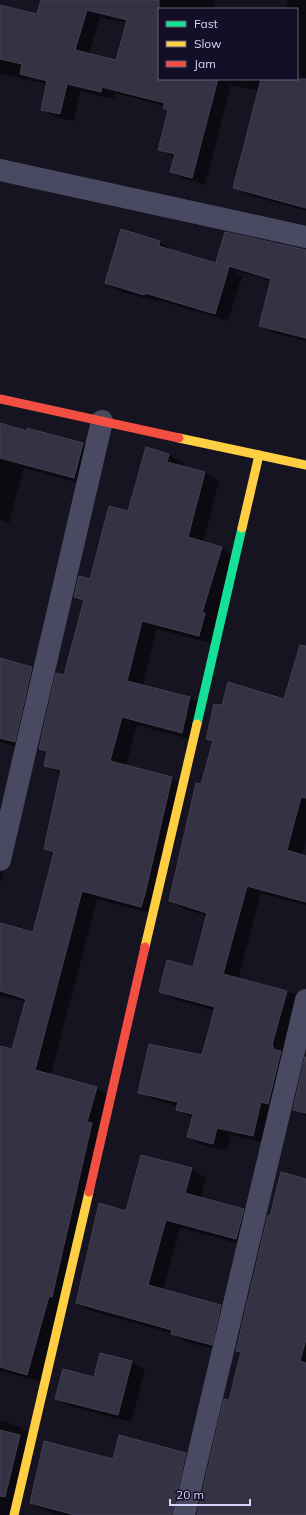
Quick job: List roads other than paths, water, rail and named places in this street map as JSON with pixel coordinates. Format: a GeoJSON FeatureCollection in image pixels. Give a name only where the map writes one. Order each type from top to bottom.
{"type":"FeatureCollection","features":[{"type":"Feature","properties":{"kind":"street"},"geometry":{"type":"LineString","coordinates":[[0,170],[306,237]]}},
{"type":"Feature","properties":{"kind":"street"},"geometry":{"type":"LineString","coordinates":[[0,399],[306,465]]}},
{"type":"Feature","properties":{"kind":"street"},"geometry":{"type":"LineString","coordinates":[[0,860],[102,421]]}},
{"type":"Feature","properties":{"kind":"street"},"geometry":{"type":"LineString","coordinates":[[14,1515],[259,455]]}},
{"type":"Feature","properties":{"kind":"street"},"geometry":{"type":"LineString","coordinates":[[184,1515],[306,1000]]}}]}
